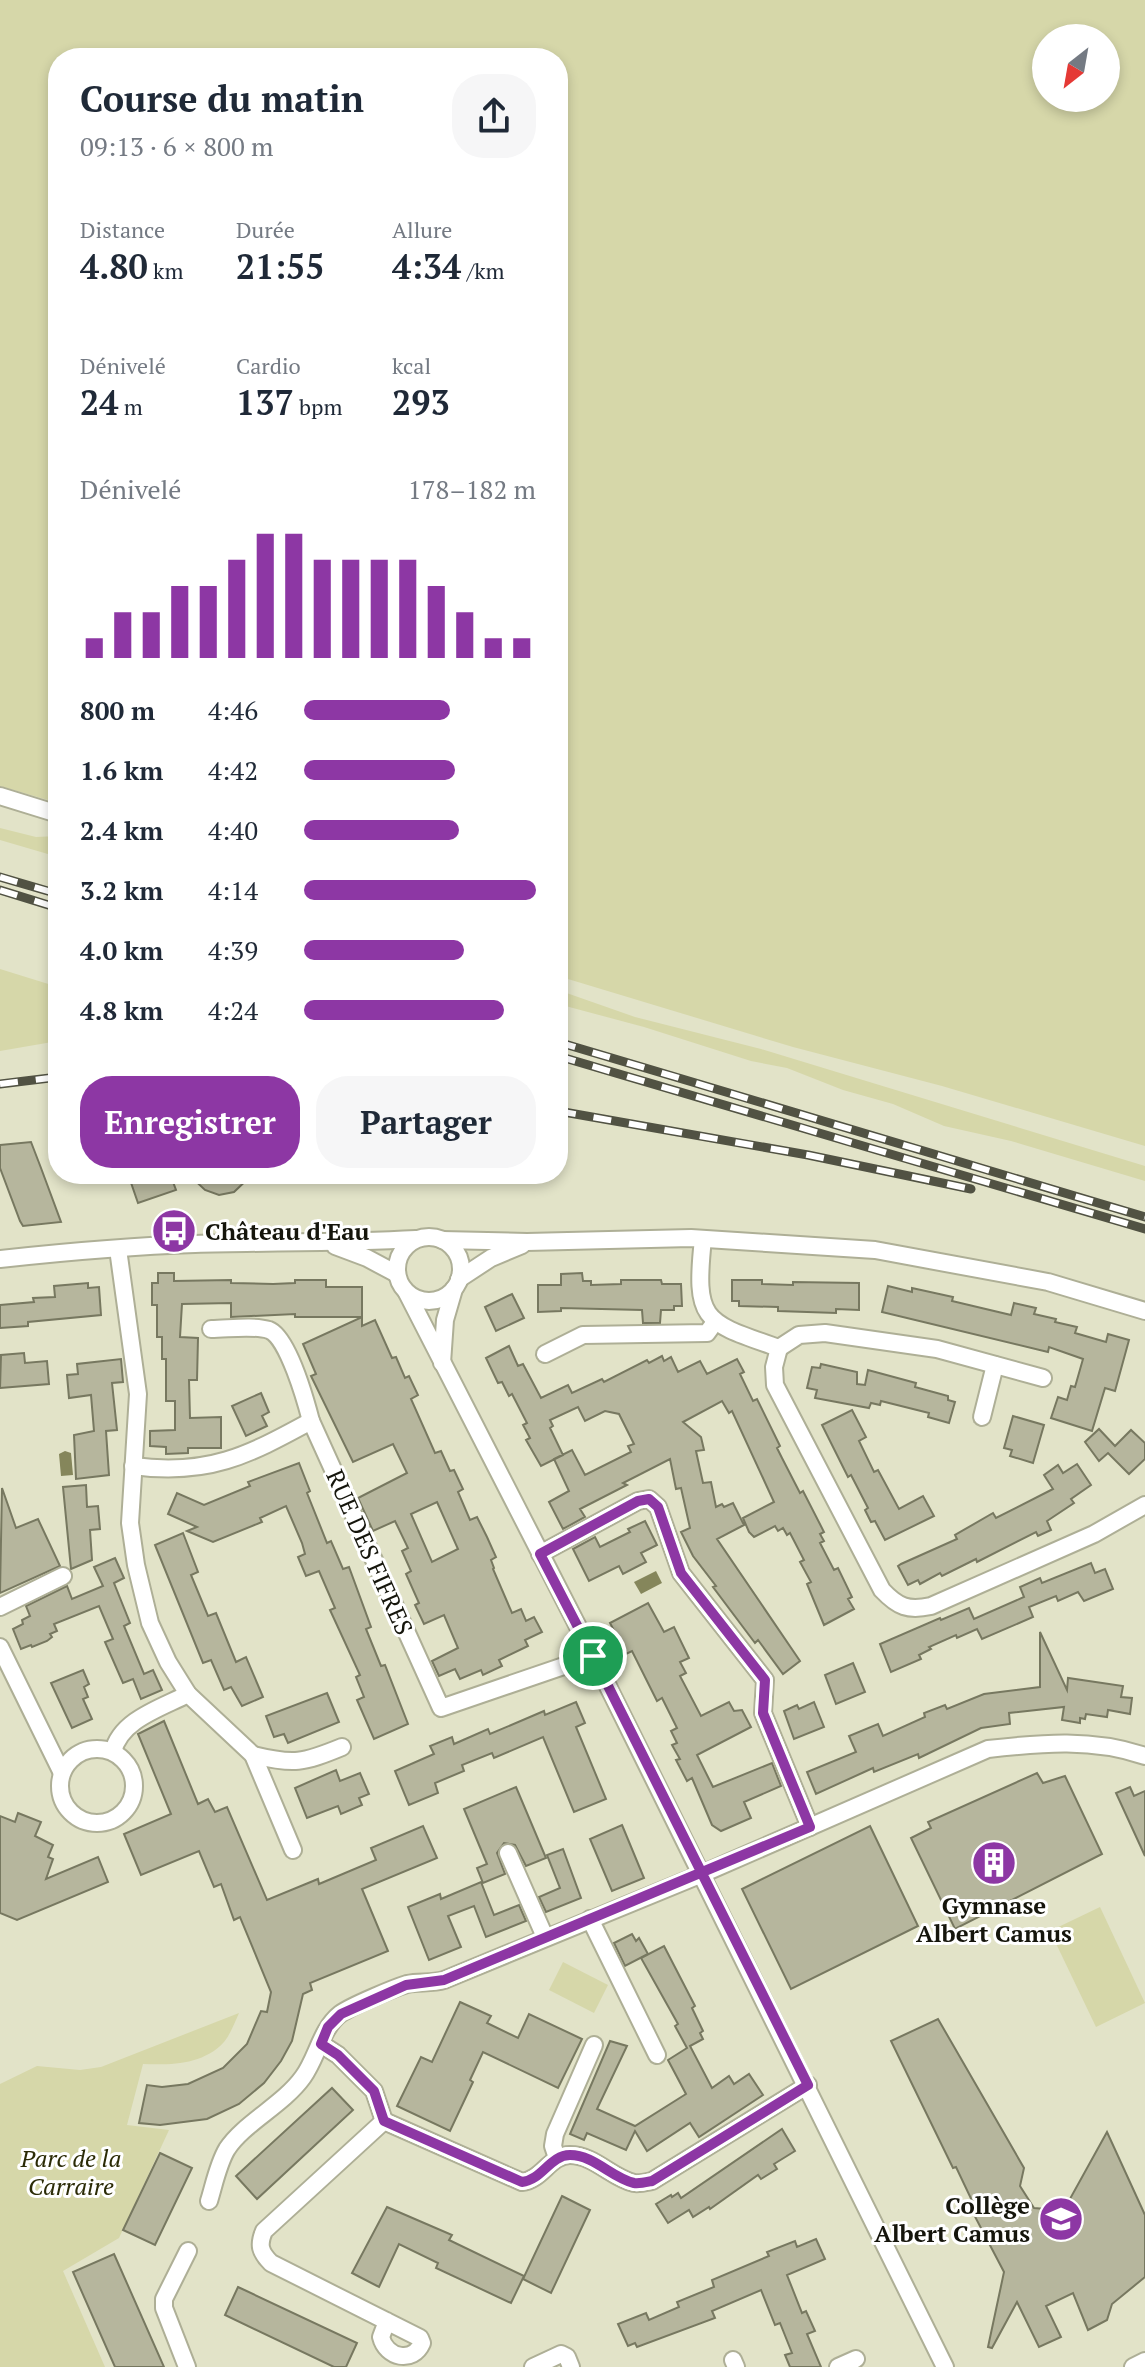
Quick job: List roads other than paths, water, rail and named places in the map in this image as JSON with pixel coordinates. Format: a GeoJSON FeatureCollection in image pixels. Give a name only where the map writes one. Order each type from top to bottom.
{"type":"FeatureCollection","features":[{"type":"Feature","properties":{"kind":"street"},"geometry":{"type":"LineString","coordinates":[[0,796],[48,811]]}},
{"type":"Feature","properties":{"kind":"street"},"geometry":{"type":"LineString","coordinates":[[0,1259],[194,1244],[330,1244],[427,1236],[442,1240],[527,1242],[703,1239],[875,1250],[1048,1282],[1145,1311]]}},
{"type":"Feature","properties":{"kind":"street"},"geometry":{"type":"LineString","coordinates":[[416,1239],[400,1253],[397,1274],[593,1656],[945,2367]]}},
{"type":"Feature","properties":{"kind":"street"},"geometry":{"type":"LineString","coordinates":[[703,1239],[699,1276],[702,1304],[715,1322],[779,1348]]}},
{"type":"Feature","properties":{"kind":"street"},"geometry":{"type":"LineString","coordinates":[[442,1240],[455,1249],[460,1259],[457,1284],[445,1320],[442,1364]]}},
{"type":"Feature","properties":{"kind":"street"},"geometry":{"type":"LineString","coordinates":[[407,1293],[426,1301],[437,1300],[491,1258],[527,1242]]}},
{"type":"Feature","properties":{"kind":"street"},"geometry":{"type":"LineString","coordinates":[[330,1244],[397,1274]]}},
{"type":"Feature","properties":{"kind":"street"},"geometry":{"type":"LineString","coordinates":[[118,1249],[138,1394],[130,1523],[150,1623],[168,1662],[188,1694],[253,1755],[293,1850]]}},
{"type":"Feature","properties":{"kind":"street"},"geometry":{"type":"LineString","coordinates":[[545,1354],[583,1335],[707,1333],[715,1322]]}},
{"type":"Feature","properties":{"kind":"street"},"geometry":{"type":"LineString","coordinates":[[133,1466],[160,1470],[196,1469],[229,1461],[311,1421],[302,1388],[278,1335],[267,1330],[211,1329]]}},
{"type":"Feature","properties":{"kind":"street"},"geometry":{"type":"LineString","coordinates":[[1043,1378],[937,1349],[825,1333],[799,1335],[779,1348],[774,1367],[775,1385],[882,1590],[895,1604],[912,1610],[931,1606],[1094,1534],[1145,1505]]}},
{"type":"Feature","properties":{"kind":"street"},"geometry":{"type":"LineString","coordinates":[[982,1417],[995,1365]]}},
{"type":"Feature","properties":{"kind":"street","name":"RUE DES FIFRES"},"geometry":{"type":"LineString","coordinates":[[311,1421],[441,1708],[593,1656]]}},
{"type":"Feature","properties":{"kind":"street"},"geometry":{"type":"LineString","coordinates":[[540,1554],[638,1501],[649,1499],[658,1507],[681,1573],[765,1680],[763,1713],[810,1827]]}},
{"type":"Feature","properties":{"kind":"street"},"geometry":{"type":"LineString","coordinates":[[0,1607],[63,1576]]}},
{"type":"Feature","properties":{"kind":"street"},"geometry":{"type":"LineString","coordinates":[[0,1647],[62,1773],[61,1798],[67,1809],[88,1822],[100,1823],[112,1820],[130,1804],[134,1792],[130,1769],[113,1752],[88,1750],[68,1763],[62,1773]]}},
{"type":"Feature","properties":{"kind":"street"},"geometry":{"type":"LineString","coordinates":[[113,1752],[116,1738],[125,1727],[188,1694]]}},
{"type":"Feature","properties":{"kind":"street"},"geometry":{"type":"LineString","coordinates":[[209,2201],[225,2152],[301,2080],[313,2063],[328,2027],[341,2014],[406,1985],[444,1980],[702,1874],[988,1749],[1076,1742],[1129,1750],[1145,1756]]}},
{"type":"Feature","properties":{"kind":"street"},"geometry":{"type":"LineString","coordinates":[[253,1755],[282,1762],[307,1762],[342,1747]]}},
{"type":"Feature","properties":{"kind":"street"},"geometry":{"type":"LineString","coordinates":[[508,1853],[545,1937]]}},
{"type":"Feature","properties":{"kind":"street"},"geometry":{"type":"LineString","coordinates":[[590,1919],[657,2055]]}},
{"type":"Feature","properties":{"kind":"street"},"geometry":{"type":"LineString","coordinates":[[321,2044],[338,2055],[374,2091],[384,2121],[522,2182],[531,2181],[557,2158],[567,2155],[581,2156],[635,2184],[652,2181],[808,2085]]}},
{"type":"Feature","properties":{"kind":"street"},"geometry":{"type":"LineString","coordinates":[[557,2158],[553,2146],[555,2134],[594,2045]]}},
{"type":"Feature","properties":{"kind":"street"},"geometry":{"type":"LineString","coordinates":[[384,2121],[264,2231],[260,2242],[261,2253],[271,2263],[387,2321]]}},
{"type":"Feature","properties":{"kind":"street"},"geometry":{"type":"LineString","coordinates":[[187,2367],[164,2308],[164,2299],[188,2251]]}},
{"type":"Feature","properties":{"kind":"street"},"geometry":{"type":"LineString","coordinates":[[533,2367],[561,2354],[567,2357],[571,2367]]}},
{"type":"Feature","properties":{"kind":"street"},"geometry":{"type":"LineString","coordinates":[[838,2367],[856,2359]]}},
{"type":"Feature","properties":{"kind":"street"},"geometry":{"type":"LineString","coordinates":[[1133,2367],[1145,2361]]}},
{"type":"Feature","properties":{"kind":"railway"},"geometry":{"type":"LineString","coordinates":[[0,877],[48,891]]}},
{"type":"Feature","properties":{"kind":"railway"},"geometry":{"type":"LineString","coordinates":[[0,890],[48,905]]}},
{"type":"Feature","properties":{"kind":"railway"},"geometry":{"type":"LineString","coordinates":[[568,1045],[1145,1217]]}},
{"type":"Feature","properties":{"kind":"railway"},"geometry":{"type":"LineString","coordinates":[[568,1059],[1145,1229]]}},
{"type":"Feature","properties":{"kind":"railway"},"geometry":{"type":"LineString","coordinates":[[0,1084],[48,1078]]}},
{"type":"Feature","properties":{"kind":"railway"},"geometry":{"type":"LineString","coordinates":[[568,1113],[808,1155],[971,1189]]}},
{"type":"Feature","properties":{"kind":"place","name":"Château d'Eau"},"geometry":{"type":"Point","coordinates":[174,1231]}},
{"type":"Feature","properties":{"kind":"place","name":"Gymnase Albert Camus"},"geometry":{"type":"Point","coordinates":[994,1863]}},
{"type":"Feature","properties":{"kind":"place","name":"Collège Albert Camus"},"geometry":{"type":"Point","coordinates":[1061,2219]}},
{"type":"Feature","properties":{"kind":"park label","name":"Parc de la Carraire"},"geometry":{"type":"Point","coordinates":[71,2172]}}]}
